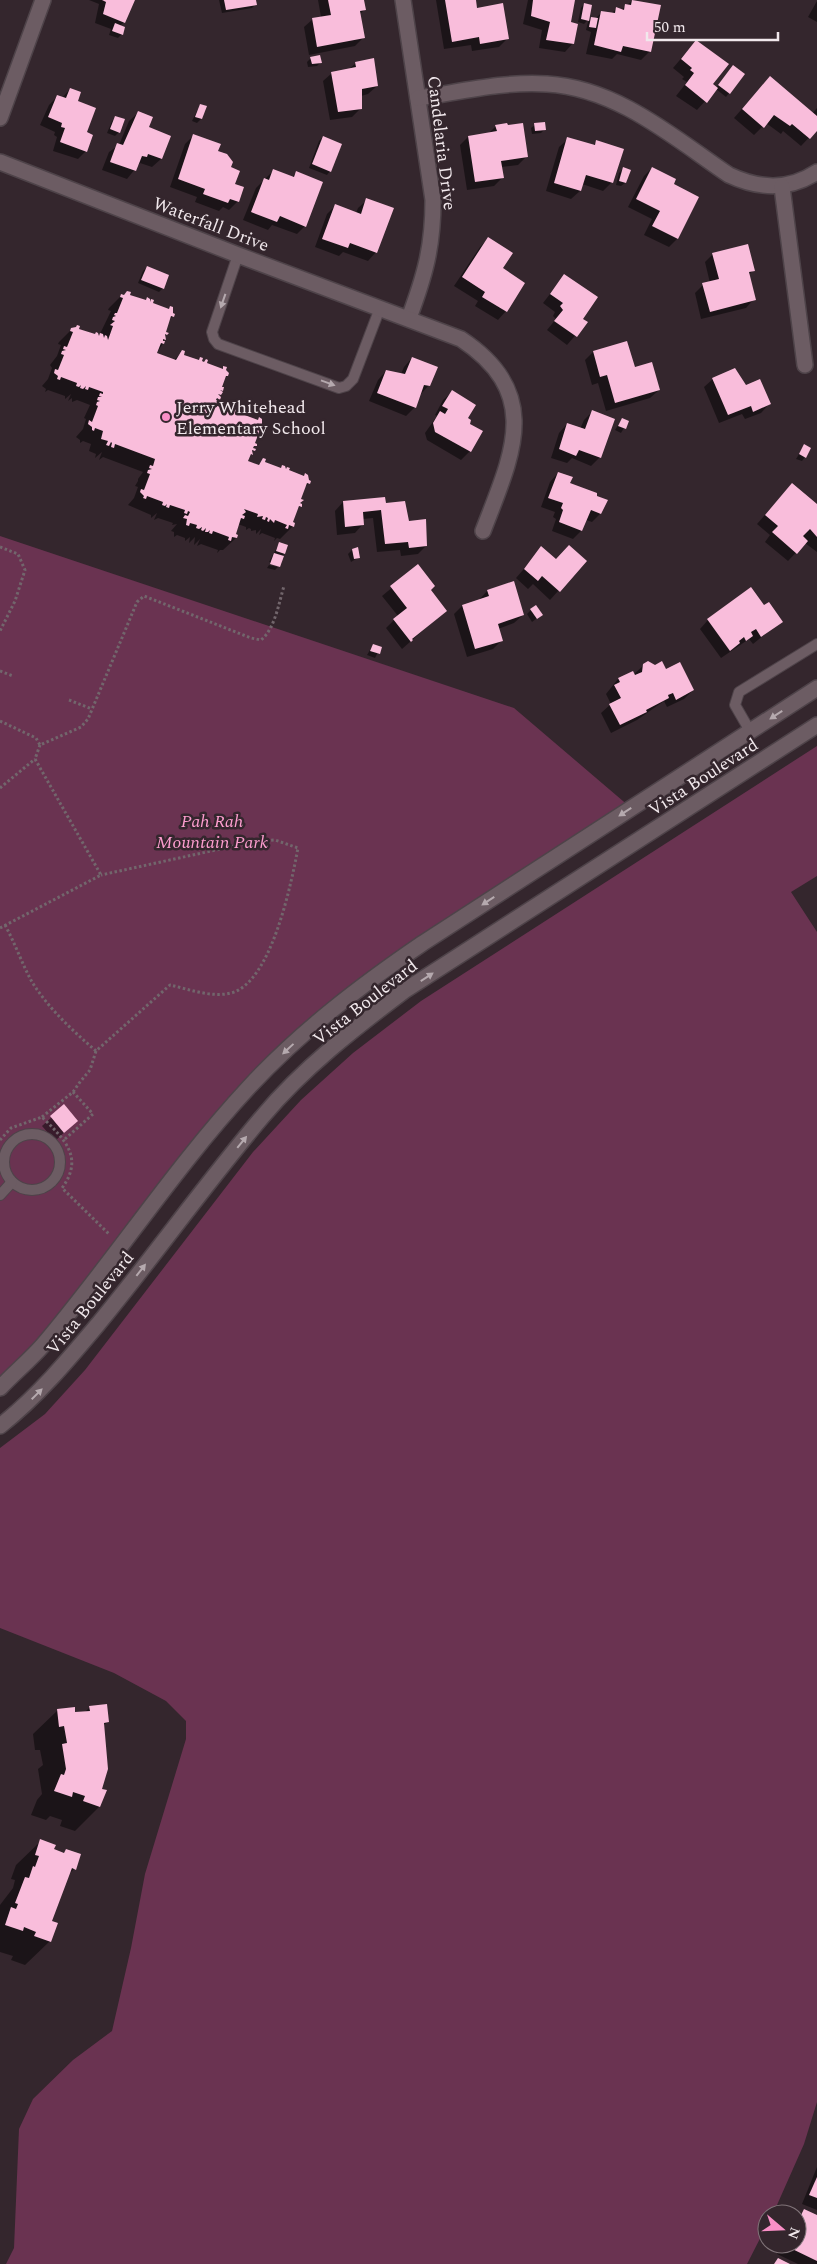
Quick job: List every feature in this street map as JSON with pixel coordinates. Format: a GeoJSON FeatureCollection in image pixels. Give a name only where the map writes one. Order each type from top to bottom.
{"type":"FeatureCollection","features":[{"type":"Feature","properties":{"kind":"main road"},"geometry":{"type":"LineString","coordinates":[[0,118],[44,0]]}},
{"type":"Feature","properties":{"kind":"main road","name":"Candelaria Drive"},"geometry":{"type":"LineString","coordinates":[[403,0],[433,200],[433,231],[426,268],[409,318]]}},
{"type":"Feature","properties":{"kind":"main road"},"geometry":{"type":"LineString","coordinates":[[418,98],[518,84],[547,84],[578,88],[606,97],[633,110],[729,175],[745,182],[763,187],[782,186],[807,179],[817,172]]}},
{"type":"Feature","properties":{"kind":"main road","name":"Waterfall Drive"},"geometry":{"type":"LineString","coordinates":[[0,162],[238,255],[409,318],[461,339],[479,350],[493,365],[504,382],[512,402],[515,424],[514,445],[483,531]]}},
{"type":"Feature","properties":{"kind":"main road"},"geometry":{"type":"LineString","coordinates":[[782,186],[805,365]]}},
{"type":"Feature","properties":{"kind":"main road","name":"Vista Boulevard"},"geometry":{"type":"LineString","coordinates":[[0,1388],[42,1346],[206,1136],[249,1087],[322,1017],[365,982],[817,688]]}},
{"type":"Feature","properties":{"kind":"main road","name":"Vista Boulevard"},"geometry":{"type":"LineString","coordinates":[[0,1426],[22,1409],[53,1378],[119,1299],[264,1114],[303,1075],[356,1027],[412,986],[817,725]]}},
{"type":"Feature","properties":{"kind":"lane"},"geometry":{"type":"LineString","coordinates":[[238,255],[212,332],[218,344],[340,388],[346,386],[353,379],[380,308]]}},
{"type":"Feature","properties":{"kind":"lane"},"geometry":{"type":"LineString","coordinates":[[750,731],[735,705],[739,692],[817,644]]}},
{"type":"Feature","properties":{"kind":"lane"},"geometry":{"type":"LineString","coordinates":[[34,1134],[50,1140],[59,1156],[60,1165],[53,1181],[37,1189],[20,1187],[12,1182],[4,1165],[5,1155],[9,1146],[24,1135],[34,1134]]}},
{"type":"Feature","properties":{"kind":"lane"},"geometry":{"type":"LineString","coordinates":[[0,1195],[12,1182]]}},
{"type":"Feature","properties":{"kind":"path"},"geometry":{"type":"LineString","coordinates":[[0,547],[18,554],[25,570],[15,601],[0,631]]}},
{"type":"Feature","properties":{"kind":"path"},"geometry":{"type":"LineString","coordinates":[[0,788],[34,759],[40,745],[81,727],[92,709],[137,602],[144,596],[251,638],[261,640],[266,636],[272,623],[284,586]]}},
{"type":"Feature","properties":{"kind":"path"},"geometry":{"type":"LineString","coordinates":[[0,671],[13,676]]}},
{"type":"Feature","properties":{"kind":"path"},"geometry":{"type":"LineString","coordinates":[[69,700],[92,709]]}},
{"type":"Feature","properties":{"kind":"path"},"geometry":{"type":"LineString","coordinates":[[0,721],[36,738],[40,745]]}},
{"type":"Feature","properties":{"kind":"path"},"geometry":{"type":"LineString","coordinates":[[34,759],[100,875]]}},
{"type":"Feature","properties":{"kind":"path"},"geometry":{"type":"LineString","coordinates":[[0,928],[100,875],[257,841],[275,840],[298,848],[287,898],[265,959],[252,980],[242,989],[221,994],[170,985],[96,1051],[90,1070],[72,1092],[42,1117],[11,1128],[0,1140]]}},
{"type":"Feature","properties":{"kind":"path"},"geometry":{"type":"LineString","coordinates":[[5,925],[40,993],[59,1017],[96,1051]]}},
{"type":"Feature","properties":{"kind":"path"},"geometry":{"type":"LineString","coordinates":[[65,1139],[93,1114],[72,1092]]}},
{"type":"Feature","properties":{"kind":"path"},"geometry":{"type":"LineString","coordinates":[[42,1117],[65,1139],[72,1160],[67,1179],[62,1188],[109,1234]]}},
{"type":"Feature","properties":{"kind":"green space","name":"Pah Rah Mountain Park"},"geometry":{"type":"Polygon","coordinates":[[[0,536],[514,708],[630,807],[294,1041],[56,1326],[0,1384],[0,536]]]}},
{"type":"Feature","properties":{"kind":"green space"},"geometry":{"type":"Polygon","coordinates":[[[817,746],[817,876],[791,892],[817,932],[817,2102],[804,2144],[777,2204],[757,2204],[757,2244],[747,2264],[6,2264],[14,2248],[19,2129],[33,2099],[73,2060],[112,2031],[131,1948],[145,1874],[186,1739],[186,1721],[166,1701],[114,1673],[0,1628],[0,1448],[45,1414],[85,1370],[253,1152],[301,1100],[353,1053],[421,1001],[817,746]]]}},
{"type":"Feature","properties":{"kind":"building"},"geometry":{"type":"Polygon","coordinates":[[[102,0],[135,0],[125,23],[103,14],[106,2],[102,0]]]}},
{"type":"Feature","properties":{"kind":"building"},"geometry":{"type":"Polygon","coordinates":[[[224,0],[256,0],[257,5],[226,10],[224,0]]]}},
{"type":"Feature","properties":{"kind":"building"},"geometry":{"type":"Polygon","coordinates":[[[328,0],[364,0],[366,10],[360,11],[365,38],[317,47],[312,18],[331,15],[328,0]]]}},
{"type":"Feature","properties":{"kind":"building"},"geometry":{"type":"Polygon","coordinates":[[[445,0],[476,0],[477,8],[503,3],[509,39],[480,44],[479,37],[452,42],[445,0]]]}},
{"type":"Feature","properties":{"kind":"building"},"geometry":{"type":"Polygon","coordinates":[[[533,0],[575,0],[571,22],[578,24],[574,44],[546,40],[550,22],[531,16],[533,0]]]}},
{"type":"Feature","properties":{"kind":"building"},"geometry":{"type":"Polygon","coordinates":[[[632,0],[661,5],[651,52],[623,46],[621,52],[594,45],[601,11],[615,13],[616,7],[624,10],[625,4],[631,5],[632,0]]]}},
{"type":"Feature","properties":{"kind":"building"},"geometry":{"type":"Polygon","coordinates":[[[584,3],[592,5],[589,21],[581,19],[584,3]]]}},
{"type":"Feature","properties":{"kind":"building"},"geometry":{"type":"Polygon","coordinates":[[[591,17],[598,18],[596,28],[589,27],[591,17]]]}},
{"type":"Feature","properties":{"kind":"building"},"geometry":{"type":"Polygon","coordinates":[[[115,23],[125,27],[123,35],[112,31],[115,23]]]}},
{"type":"Feature","properties":{"kind":"building"},"geometry":{"type":"Polygon","coordinates":[[[696,40],[729,64],[713,84],[718,88],[707,103],[685,85],[694,73],[690,70],[692,68],[681,59],[696,40]]]}},
{"type":"Feature","properties":{"kind":"building"},"geometry":{"type":"Polygon","coordinates":[[[320,55],[322,63],[312,64],[310,57],[320,55]]]}},
{"type":"Feature","properties":{"kind":"building"},"geometry":{"type":"Polygon","coordinates":[[[374,58],[378,86],[362,89],[362,109],[338,112],[331,72],[356,67],[355,62],[374,58]]]}},
{"type":"Feature","properties":{"kind":"building"},"geometry":{"type":"Polygon","coordinates":[[[733,65],[745,74],[730,94],[718,85],[733,65]]]}},
{"type":"Feature","properties":{"kind":"building"},"geometry":{"type":"Polygon","coordinates":[[[770,76],[817,116],[817,131],[810,139],[792,124],[790,126],[774,115],[764,128],[742,109],[770,76]]]}},
{"type":"Feature","properties":{"kind":"building"},"geometry":{"type":"Polygon","coordinates":[[[70,88],[81,92],[78,101],[96,108],[87,132],[93,135],[87,152],[60,142],[65,128],[61,127],[62,123],[48,117],[57,95],[66,98],[70,88]]]}},
{"type":"Feature","properties":{"kind":"building"},"geometry":{"type":"Polygon","coordinates":[[[200,104],[207,106],[202,119],[195,117],[200,104]]]}},
{"type":"Feature","properties":{"kind":"building"},"geometry":{"type":"Polygon","coordinates":[[[138,111],[153,117],[149,127],[171,136],[162,159],[148,154],[147,157],[142,156],[136,171],[110,162],[117,143],[123,145],[138,111]]]}},
{"type":"Feature","properties":{"kind":"building"},"geometry":{"type":"Polygon","coordinates":[[[115,116],[125,119],[120,133],[110,129],[115,116]]]}},
{"type":"Feature","properties":{"kind":"building"},"geometry":{"type":"Polygon","coordinates":[[[545,122],[546,130],[535,131],[534,123],[545,122]]]}},
{"type":"Feature","properties":{"kind":"building"},"geometry":{"type":"Polygon","coordinates":[[[507,123],[508,125],[523,123],[528,157],[501,161],[504,178],[475,182],[468,136],[497,131],[495,125],[507,123]]]}},
{"type":"Feature","properties":{"kind":"building"},"geometry":{"type":"Polygon","coordinates":[[[193,134],[221,144],[218,151],[227,154],[233,162],[231,167],[240,171],[235,184],[244,187],[239,202],[230,199],[228,203],[203,194],[205,189],[178,179],[193,134]]]}},
{"type":"Feature","properties":{"kind":"building"},"geometry":{"type":"Polygon","coordinates":[[[323,136],[342,144],[331,172],[312,164],[323,136]]]}},
{"type":"Feature","properties":{"kind":"building"},"geometry":{"type":"Polygon","coordinates":[[[567,137],[595,145],[596,140],[624,149],[613,183],[586,175],[581,191],[554,183],[567,137]]]}},
{"type":"Feature","properties":{"kind":"building"},"geometry":{"type":"Polygon","coordinates":[[[623,167],[631,170],[626,183],[619,181],[623,167]]]}},
{"type":"Feature","properties":{"kind":"building"},"geometry":{"type":"Polygon","coordinates":[[[652,167],[676,179],[674,184],[699,197],[678,239],[652,226],[660,211],[636,199],[652,167]]]}},
{"type":"Feature","properties":{"kind":"building"},"geometry":{"type":"Polygon","coordinates":[[[273,169],[294,177],[296,171],[323,182],[306,227],[280,216],[277,222],[251,212],[264,178],[269,180],[273,169]]]}},
{"type":"Feature","properties":{"kind":"building"},"geometry":{"type":"Polygon","coordinates":[[[366,198],[394,208],[377,253],[350,243],[348,248],[322,239],[335,204],[361,214],[366,198]]]}},
{"type":"Feature","properties":{"kind":"building"},"geometry":{"type":"Polygon","coordinates":[[[488,237],[513,253],[503,268],[525,283],[507,312],[482,297],[485,292],[462,277],[488,237]]]}},
{"type":"Feature","properties":{"kind":"building"},"geometry":{"type":"Polygon","coordinates":[[[748,244],[755,271],[749,272],[756,300],[710,312],[702,283],[719,279],[712,253],[748,244]]]}},
{"type":"Feature","properties":{"kind":"building"},"geometry":{"type":"Polygon","coordinates":[[[147,266],[169,275],[164,289],[141,280],[147,266]]]}},
{"type":"Feature","properties":{"kind":"building"},"geometry":{"type":"Polygon","coordinates":[[[564,274],[598,297],[583,319],[588,322],[577,337],[554,321],[563,310],[560,306],[563,303],[550,294],[564,274]]]}},
{"type":"Feature","properties":{"kind":"building"},"geometry":{"type":"Polygon","coordinates":[[[127,291],[131,292],[130,295],[146,300],[147,297],[150,299],[150,302],[151,299],[154,300],[153,303],[169,309],[170,306],[173,307],[173,313],[175,314],[174,317],[171,316],[166,332],[169,333],[165,334],[166,340],[163,339],[165,341],[164,344],[161,343],[157,353],[176,360],[182,350],[185,351],[184,355],[199,360],[200,357],[203,358],[202,361],[204,362],[206,359],[208,360],[207,363],[223,369],[223,366],[227,367],[226,370],[229,373],[222,387],[224,387],[223,391],[220,390],[223,392],[221,395],[218,394],[221,397],[220,400],[217,398],[218,404],[215,403],[214,405],[230,410],[231,407],[234,408],[235,412],[236,409],[238,410],[237,413],[243,412],[242,414],[258,420],[259,417],[264,425],[263,428],[261,427],[255,443],[257,446],[253,448],[256,449],[255,451],[252,450],[253,455],[251,454],[248,461],[259,465],[263,458],[266,459],[265,462],[281,468],[282,465],[285,466],[286,469],[287,467],[290,468],[289,470],[304,476],[305,473],[308,475],[311,481],[310,484],[307,483],[301,499],[304,500],[300,503],[302,507],[299,506],[293,522],[295,523],[294,527],[289,525],[288,529],[285,528],[287,525],[275,520],[274,523],[270,519],[269,522],[267,521],[268,518],[262,519],[263,516],[257,517],[258,514],[244,509],[246,512],[242,515],[245,516],[244,519],[241,518],[236,534],[238,535],[237,538],[232,537],[231,541],[228,540],[229,537],[213,531],[212,534],[209,533],[210,530],[205,532],[206,528],[203,531],[201,530],[202,527],[196,528],[197,525],[190,523],[189,526],[186,525],[187,519],[183,518],[185,515],[188,516],[190,512],[184,513],[185,510],[170,505],[169,508],[166,507],[167,504],[165,506],[162,505],[163,502],[147,496],[146,499],[143,498],[144,496],[140,492],[141,489],[144,490],[150,474],[147,473],[148,470],[152,469],[149,468],[150,465],[153,466],[155,459],[115,444],[114,448],[111,447],[111,442],[109,446],[106,445],[108,441],[101,439],[103,431],[95,428],[94,431],[92,430],[92,427],[88,424],[89,420],[92,422],[98,406],[96,405],[97,402],[100,401],[97,400],[98,397],[102,397],[99,396],[103,392],[89,387],[88,390],[85,389],[86,386],[83,389],[80,388],[81,385],[79,387],[76,386],[77,383],[61,377],[60,380],[57,379],[58,376],[54,373],[55,369],[58,370],[64,355],[61,354],[62,351],[66,350],[63,349],[64,346],[67,347],[73,332],[70,331],[71,328],[77,325],[80,326],[79,329],[95,334],[96,332],[99,336],[100,333],[103,334],[104,338],[105,335],[107,336],[108,340],[113,326],[110,325],[115,321],[112,320],[113,317],[116,316],[114,315],[117,313],[123,298],[120,297],[121,294],[124,295],[127,291]]]}},
{"type":"Feature","properties":{"kind":"building"},"geometry":{"type":"Polygon","coordinates":[[[627,341],[635,367],[652,362],[660,390],[615,403],[607,375],[600,377],[593,351],[627,341]]]}},
{"type":"Feature","properties":{"kind":"building"},"geometry":{"type":"Polygon","coordinates":[[[412,357],[438,367],[430,386],[424,385],[416,408],[377,393],[386,370],[405,374],[412,357]]]}},
{"type":"Feature","properties":{"kind":"building"},"geometry":{"type":"Polygon","coordinates":[[[735,368],[746,385],[760,379],[771,404],[753,412],[751,406],[728,415],[712,378],[735,368]]]}},
{"type":"Feature","properties":{"kind":"building"},"geometry":{"type":"Polygon","coordinates":[[[452,390],[476,405],[468,418],[471,420],[470,424],[483,431],[471,452],[435,432],[433,423],[440,411],[445,414],[448,409],[442,406],[452,390]]]}},
{"type":"Feature","properties":{"kind":"building"},"geometry":{"type":"Polygon","coordinates":[[[592,410],[615,419],[601,458],[579,450],[576,456],[559,449],[567,423],[585,429],[592,410]]]}},
{"type":"Feature","properties":{"kind":"building"},"geometry":{"type":"Polygon","coordinates":[[[622,418],[629,421],[626,429],[618,426],[622,418]]]}},
{"type":"Feature","properties":{"kind":"building"},"geometry":{"type":"Polygon","coordinates":[[[804,444],[811,448],[806,458],[799,454],[804,444]]]}},
{"type":"Feature","properties":{"kind":"building"},"geometry":{"type":"Polygon","coordinates":[[[558,472],[573,477],[570,483],[597,493],[597,496],[608,500],[601,514],[591,510],[582,531],[559,522],[563,503],[548,498],[558,472]]]}},
{"type":"Feature","properties":{"kind":"building"},"geometry":{"type":"Polygon","coordinates":[[[792,483],[817,504],[817,537],[810,529],[803,536],[808,541],[797,554],[772,532],[778,526],[765,515],[792,483]]]}},
{"type":"Feature","properties":{"kind":"building"},"geometry":{"type":"Polygon","coordinates":[[[385,497],[386,503],[405,501],[409,521],[426,519],[427,546],[409,548],[408,542],[385,544],[381,510],[363,512],[364,525],[345,527],[343,501],[385,497]]]}},
{"type":"Feature","properties":{"kind":"building"},"geometry":{"type":"Polygon","coordinates":[[[279,542],[288,545],[285,554],[276,551],[279,542]]]}},
{"type":"Feature","properties":{"kind":"building"},"geometry":{"type":"Polygon","coordinates":[[[569,545],[587,561],[560,592],[542,576],[538,581],[524,569],[541,546],[556,559],[569,545]]]}},
{"type":"Feature","properties":{"kind":"building"},"geometry":{"type":"Polygon","coordinates":[[[358,547],[360,558],[354,559],[352,549],[358,547]]]}},
{"type":"Feature","properties":{"kind":"building"},"geometry":{"type":"Polygon","coordinates":[[[274,553],[284,556],[280,567],[270,564],[274,553]]]}},
{"type":"Feature","properties":{"kind":"building"},"geometry":{"type":"Polygon","coordinates":[[[418,564],[435,586],[431,590],[447,611],[412,639],[411,642],[393,619],[407,608],[390,586],[418,564]]]}},
{"type":"Feature","properties":{"kind":"building"},"geometry":{"type":"Polygon","coordinates":[[[514,581],[524,615],[498,624],[503,641],[475,649],[462,605],[489,596],[487,590],[514,581]]]}},
{"type":"Feature","properties":{"kind":"building"},"geometry":{"type":"Polygon","coordinates":[[[751,587],[764,605],[769,602],[783,622],[761,637],[756,629],[751,632],[753,636],[746,641],[744,637],[730,651],[707,619],[751,587]]]}},
{"type":"Feature","properties":{"kind":"building"},"geometry":{"type":"Polygon","coordinates":[[[536,605],[543,615],[537,619],[530,609],[536,605]]]}},
{"type":"Feature","properties":{"kind":"building"},"geometry":{"type":"Polygon","coordinates":[[[373,644],[382,647],[380,654],[370,651],[373,644]]]}},
{"type":"Feature","properties":{"kind":"building"},"geometry":{"type":"Polygon","coordinates":[[[648,661],[655,665],[662,661],[666,669],[680,662],[694,690],[676,700],[673,693],[668,695],[669,698],[646,710],[647,712],[620,725],[609,704],[621,698],[614,685],[620,682],[618,678],[633,671],[635,675],[642,672],[643,664],[648,661]]]}},
{"type":"Feature","properties":{"kind":"building"},"geometry":{"type":"Polygon","coordinates":[[[64,1104],[78,1121],[64,1133],[50,1116],[64,1104]]]}},
{"type":"Feature","properties":{"kind":"building"},"geometry":{"type":"Polygon","coordinates":[[[107,1704],[109,1722],[104,1723],[108,1769],[102,1789],[107,1790],[100,1807],[83,1801],[85,1796],[73,1792],[72,1797],[54,1791],[61,1774],[64,1775],[66,1769],[62,1744],[67,1743],[64,1726],[59,1727],[57,1709],[75,1707],[75,1712],[90,1711],[89,1706],[107,1704]]]}},
{"type":"Feature","properties":{"kind":"building"},"geometry":{"type":"Polygon","coordinates":[[[40,1839],[56,1845],[54,1849],[64,1853],[66,1849],[81,1854],[76,1870],[72,1868],[52,1921],[58,1923],[51,1942],[34,1936],[36,1932],[24,1927],[23,1931],[5,1925],[11,1907],[16,1909],[18,1904],[15,1903],[25,1877],[29,1878],[33,1866],[35,1867],[39,1856],[35,1855],[40,1839]]]}},
{"type":"Feature","properties":{"kind":"building"},"geometry":{"type":"Polygon","coordinates":[[[817,2177],[817,2198],[809,2195],[817,2177]]]}},
{"type":"Feature","properties":{"kind":"building"},"geometry":{"type":"Polygon","coordinates":[[[807,2210],[817,2215],[817,2261],[803,2254],[807,2254],[807,2210]]]}},
{"type":"Feature","properties":{"kind":"building"},"geometry":{"type":"Polygon","coordinates":[[[778,2258],[790,2264],[774,2264],[778,2258]]]}},
{"type":"Feature","properties":{"kind":"place","name":"Jerry Whitehead Elementary School"},"geometry":{"type":"Point","coordinates":[166,417]}}]}
